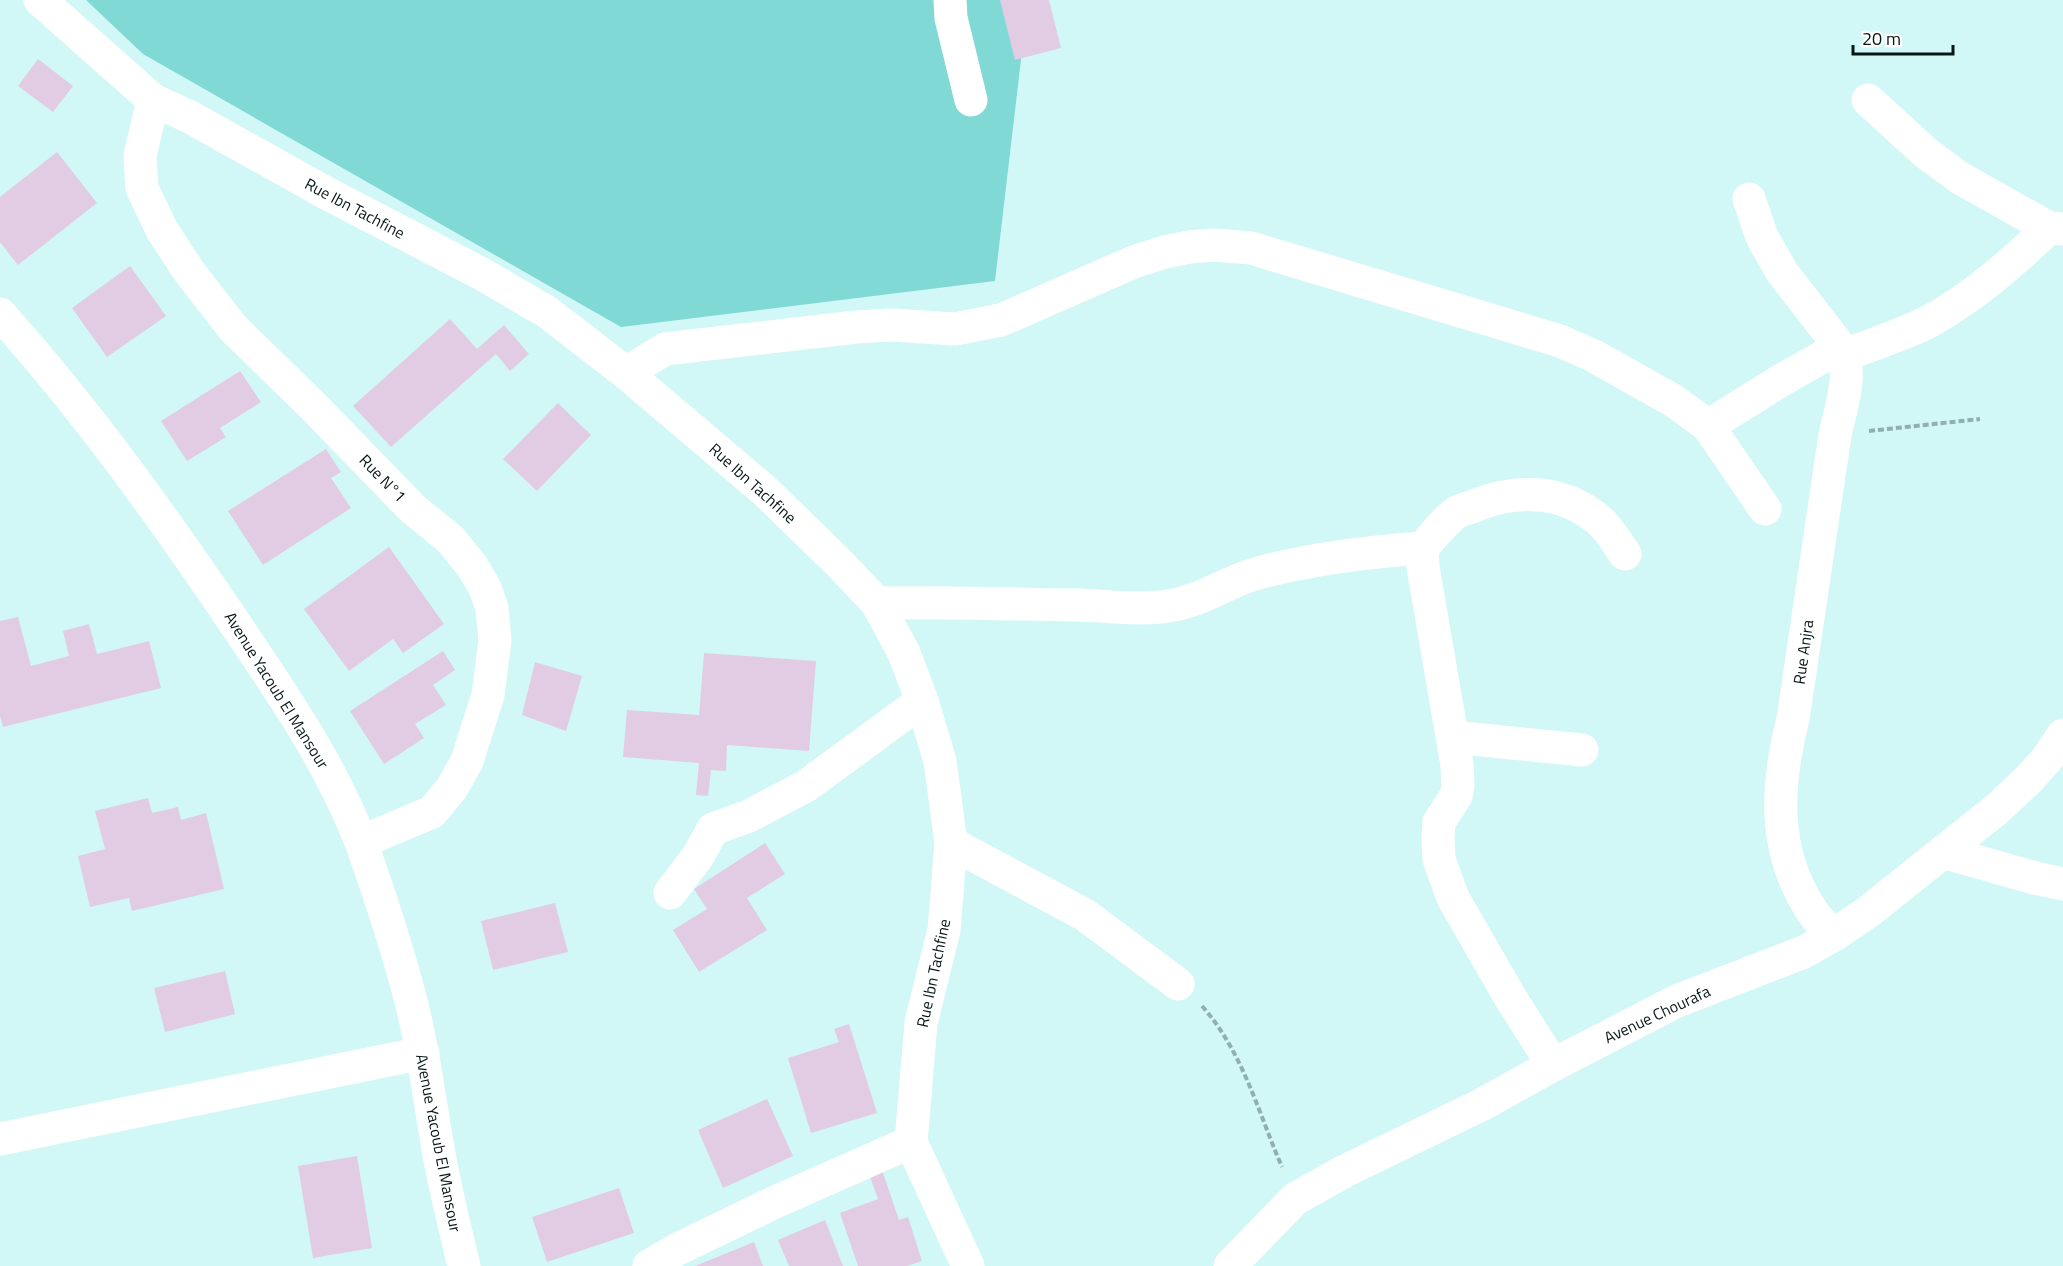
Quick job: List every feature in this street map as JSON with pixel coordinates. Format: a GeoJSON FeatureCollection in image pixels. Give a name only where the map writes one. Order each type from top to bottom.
{"type":"FeatureCollection","features":[{"type":"Feature","properties":{"kind":"street","name":"Rue Ibn Tachfine"},"geometry":{"type":"LineString","coordinates":[[40,0],[153,99],[482,274],[547,312],[626,373],[765,491],[877,603],[904,653],[922,700],[940,761],[951,843],[944,930],[921,1023],[911,1142],[968,1266]]}},
{"type":"Feature","properties":{"kind":"street"},"geometry":{"type":"LineString","coordinates":[[950,0],[951,18],[971,100]]}},
{"type":"Feature","properties":{"kind":"street","name":"Rue N°1"},"geometry":{"type":"LineString","coordinates":[[153,99],[140,156],[142,188],[162,230],[233,328],[413,509],[450,539],[472,566],[492,608],[495,641],[488,695],[467,761],[452,788],[432,812],[361,843]]}},
{"type":"Feature","properties":{"kind":"street"},"geometry":{"type":"LineString","coordinates":[[1708,426],[1780,381],[1842,351],[1928,321],[1967,298],[2056,229],[1960,178],[1926,153],[1868,100]]}},
{"type":"Feature","properties":{"kind":"street"},"geometry":{"type":"LineString","coordinates":[[1749,199],[1762,237],[1782,272],[1842,351]]}},
{"type":"Feature","properties":{"kind":"street"},"geometry":{"type":"LineString","coordinates":[[626,373],[665,349],[856,327],[892,325],[955,329],[1002,320],[1136,261],[1189,247],[1213,245],[1251,248],[1294,259],[1354,280],[1560,341],[1594,356],[1674,401],[1708,426],[1765,509]]}},
{"type":"Feature","properties":{"kind":"street","name":"Avenue Yacoub El Mansour"},"geometry":{"type":"LineString","coordinates":[[0,314],[41,360],[136,481],[287,700],[331,776],[361,843],[389,924],[409,992],[423,1053],[441,1164],[464,1266]]}},
{"type":"Feature","properties":{"kind":"street","name":"Rue Anjra"},"geometry":{"type":"LineString","coordinates":[[1834,935],[1812,912],[1796,881],[1785,849],[1781,822],[1780,787],[1784,755],[1793,719],[1835,435],[1845,390],[1842,351]]}},
{"type":"Feature","properties":{"kind":"street"},"geometry":{"type":"LineString","coordinates":[[877,603],[972,602],[1154,607],[1176,605],[1254,574],[1375,551],[1422,549],[1457,513],[1493,499],[1525,493],[1575,504],[1600,522],[1625,554]]}},
{"type":"Feature","properties":{"kind":"street"},"geometry":{"type":"LineString","coordinates":[[1422,549],[1458,786],[1456,796],[1439,822],[1439,859],[1453,898],[1510,997],[1553,1065]]}},
{"type":"Feature","properties":{"kind":"street"},"geometry":{"type":"LineString","coordinates":[[670,893],[698,856],[713,829],[749,816],[806,786],[922,700]]}},
{"type":"Feature","properties":{"kind":"street","name":"Avenue Chourafa"},"geometry":{"type":"LineString","coordinates":[[1230,1266],[1295,1199],[1343,1172],[1483,1104],[1677,1001],[1804,952],[1834,935],[1868,912],[1997,809],[2047,759],[2063,735]]}},
{"type":"Feature","properties":{"kind":"street"},"geometry":{"type":"LineString","coordinates":[[1452,737],[1582,750]]}},
{"type":"Feature","properties":{"kind":"street"},"geometry":{"type":"LineString","coordinates":[[951,843],[1085,915],[1178,984]]}},
{"type":"Feature","properties":{"kind":"street"},"geometry":{"type":"LineString","coordinates":[[1943,852],[2063,884]]}},
{"type":"Feature","properties":{"kind":"street"},"geometry":{"type":"LineString","coordinates":[[0,1139],[423,1053]]}},
{"type":"Feature","properties":{"kind":"street"},"geometry":{"type":"LineString","coordinates":[[649,1266],[676,1250],[773,1203],[911,1142]]}},
{"type":"Feature","properties":{"kind":"path"},"geometry":{"type":"LineString","coordinates":[[1835,435],[1980,419]]}},
{"type":"Feature","properties":{"kind":"path"},"geometry":{"type":"LineString","coordinates":[[1178,984],[1203,1006],[1239,1060],[1295,1199]]}},
{"type":"Feature","properties":{"kind":"shaded area"},"geometry":{"type":"Polygon","coordinates":[[[86,0],[1028,0],[995,281],[621,327],[143,54],[86,0]]]}},
{"type":"Feature","properties":{"kind":"building"},"geometry":{"type":"Polygon","coordinates":[[[1000,0],[1049,0],[1061,48],[1015,60],[1000,0]]]}},
{"type":"Feature","properties":{"kind":"building"},"geometry":{"type":"Polygon","coordinates":[[[38,59],[73,86],[53,112],[18,86],[38,59]]]}},
{"type":"Feature","properties":{"kind":"building"},"geometry":{"type":"Polygon","coordinates":[[[57,152],[97,203],[18,265],[0,242],[0,197],[57,152]]]}},
{"type":"Feature","properties":{"kind":"building"},"geometry":{"type":"Polygon","coordinates":[[[130,266],[166,316],[107,357],[72,308],[130,266]]]}},
{"type":"Feature","properties":{"kind":"building"},"geometry":{"type":"Polygon","coordinates":[[[450,319],[477,349],[504,325],[529,354],[510,371],[496,354],[391,447],[353,406],[450,319]]]}},
{"type":"Feature","properties":{"kind":"building"},"geometry":{"type":"Polygon","coordinates":[[[240,371],[261,402],[220,428],[226,437],[187,461],[161,421],[240,371]]]}},
{"type":"Feature","properties":{"kind":"building"},"geometry":{"type":"Polygon","coordinates":[[[558,403],[591,435],[537,491],[503,459],[558,403]]]}},
{"type":"Feature","properties":{"kind":"building"},"geometry":{"type":"Polygon","coordinates":[[[326,449],[341,472],[331,478],[351,508],[263,565],[228,511],[326,449]]]}},
{"type":"Feature","properties":{"kind":"building"},"geometry":{"type":"Polygon","coordinates":[[[389,547],[444,624],[403,653],[393,639],[349,671],[304,609],[389,547]]]}},
{"type":"Feature","properties":{"kind":"building"},"geometry":{"type":"Polygon","coordinates":[[[18,617],[31,666],[69,656],[63,631],[89,624],[97,654],[149,641],[161,688],[3,727],[0,716],[0,621],[18,617]]]}},
{"type":"Feature","properties":{"kind":"building"},"geometry":{"type":"Polygon","coordinates":[[[443,651],[455,670],[433,685],[446,705],[415,724],[424,738],[384,764],[350,711],[443,651]]]}},
{"type":"Feature","properties":{"kind":"building"},"geometry":{"type":"Polygon","coordinates":[[[704,653],[816,661],[809,751],[727,745],[726,771],[711,770],[708,796],[696,795],[699,763],[623,757],[627,710],[699,715],[704,653]]]}},
{"type":"Feature","properties":{"kind":"building"},"geometry":{"type":"Polygon","coordinates":[[[535,662],[582,676],[566,731],[522,715],[535,662]]]}},
{"type":"Feature","properties":{"kind":"building"},"geometry":{"type":"Polygon","coordinates":[[[148,798],[152,813],[178,807],[181,820],[206,813],[224,889],[132,911],[129,898],[90,907],[78,856],[105,849],[95,811],[148,798]]]}},
{"type":"Feature","properties":{"kind":"building"},"geometry":{"type":"Polygon","coordinates":[[[765,843],[785,874],[747,898],[767,930],[699,972],[673,930],[707,909],[694,889],[765,843]]]}},
{"type":"Feature","properties":{"kind":"building"},"geometry":{"type":"Polygon","coordinates":[[[555,903],[568,952],[493,970],[481,921],[555,903]]]}},
{"type":"Feature","properties":{"kind":"building"},"geometry":{"type":"Polygon","coordinates":[[[225,971],[235,1014],[165,1032],[154,988],[225,971]]]}},
{"type":"Feature","properties":{"kind":"building"},"geometry":{"type":"Polygon","coordinates":[[[849,1024],[877,1113],[811,1133],[788,1058],[839,1042],[834,1029],[849,1024]]]}},
{"type":"Feature","properties":{"kind":"building"},"geometry":{"type":"Polygon","coordinates":[[[767,1099],[793,1156],[723,1188],[698,1130],[767,1099]]]}},
{"type":"Feature","properties":{"kind":"building"},"geometry":{"type":"Polygon","coordinates":[[[357,1156],[372,1248],[313,1258],[298,1166],[357,1156]]]}},
{"type":"Feature","properties":{"kind":"building"},"geometry":{"type":"Polygon","coordinates":[[[881,1167],[899,1220],[908,1217],[922,1261],[907,1266],[858,1266],[840,1213],[878,1199],[868,1171],[881,1167]]]}},
{"type":"Feature","properties":{"kind":"building"},"geometry":{"type":"Polygon","coordinates":[[[619,1188],[634,1233],[547,1262],[532,1217],[619,1188]]]}},
{"type":"Feature","properties":{"kind":"building"},"geometry":{"type":"Polygon","coordinates":[[[825,1220],[843,1266],[789,1266],[778,1240],[825,1220]]]}},
{"type":"Feature","properties":{"kind":"building"},"geometry":{"type":"Polygon","coordinates":[[[754,1242],[763,1266],[695,1266],[754,1242]]]}}]}
